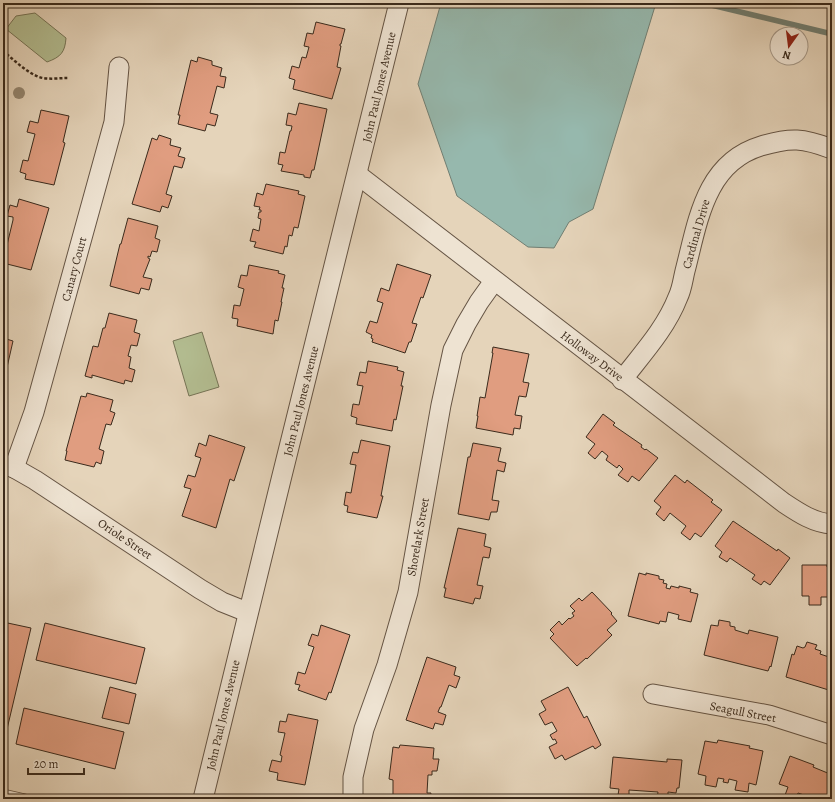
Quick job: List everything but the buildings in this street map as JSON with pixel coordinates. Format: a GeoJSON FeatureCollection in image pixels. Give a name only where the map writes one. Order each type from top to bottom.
{"type":"FeatureCollection","features":[{"type":"Feature","properties":{"kind":"street","name":"John Paul Jones Avenue"},"geometry":{"type":"LineString","coordinates":[[203,799],[248,612],[358,175],[399,3]]}},
{"type":"Feature","properties":{"kind":"street","name":"Canary Court"},"geometry":{"type":"LineString","coordinates":[[9,466],[34,412],[114,122],[118,67]]}},
{"type":"Feature","properties":{"kind":"street","name":"Cardinal Drive"},"geometry":{"type":"LineString","coordinates":[[622,380],[668,320],[679,296],[701,208],[710,187],[721,172],[736,158],[754,148],[773,143],[793,139],[812,142],[832,149]]}},
{"type":"Feature","properties":{"kind":"street","name":"Holloway Drive"},"geometry":{"type":"LineString","coordinates":[[358,175],[494,282],[784,503],[803,516],[824,524],[832,524]]}},
{"type":"Feature","properties":{"kind":"street","name":"Shorelark Street"},"geometry":{"type":"LineString","coordinates":[[353,799],[353,777],[364,729],[387,665],[408,592],[440,412],[453,350],[479,302],[494,282]]}},
{"type":"Feature","properties":{"kind":"street","name":"Oriole Street"},"geometry":{"type":"LineString","coordinates":[[9,466],[35,480],[200,589],[222,602],[248,612]]}},
{"type":"Feature","properties":{"kind":"street","name":"Seagull Street"},"geometry":{"type":"LineString","coordinates":[[653,694],[769,715],[832,735]]}},
{"type":"Feature","properties":{"kind":"lane"},"geometry":{"type":"LineString","coordinates":[[3,794],[25,799]]}},
{"type":"Feature","properties":{"kind":"path"},"geometry":{"type":"LineString","coordinates":[[3,51],[30,72],[40,77],[50,79],[68,78]]}},
{"type":"Feature","properties":{"kind":"green space"},"geometry":{"type":"Polygon","coordinates":[[[35,13],[66,38],[65,47],[59,56],[47,62],[6,29],[16,16],[35,13]]]}},
{"type":"Feature","properties":{"kind":"green space"},"geometry":{"type":"Polygon","coordinates":[[[202,332],[219,387],[189,396],[173,341],[202,332]]]}},
{"type":"Feature","properties":{"kind":"water"},"geometry":{"type":"Polygon","coordinates":[[[441,3],[656,3],[593,209],[569,222],[554,248],[528,247],[457,196],[418,84],[441,3]]]}},
{"type":"Feature","properties":{"kind":"waterway"},"geometry":{"type":"LineString","coordinates":[[703,3],[832,34]]}}]}
